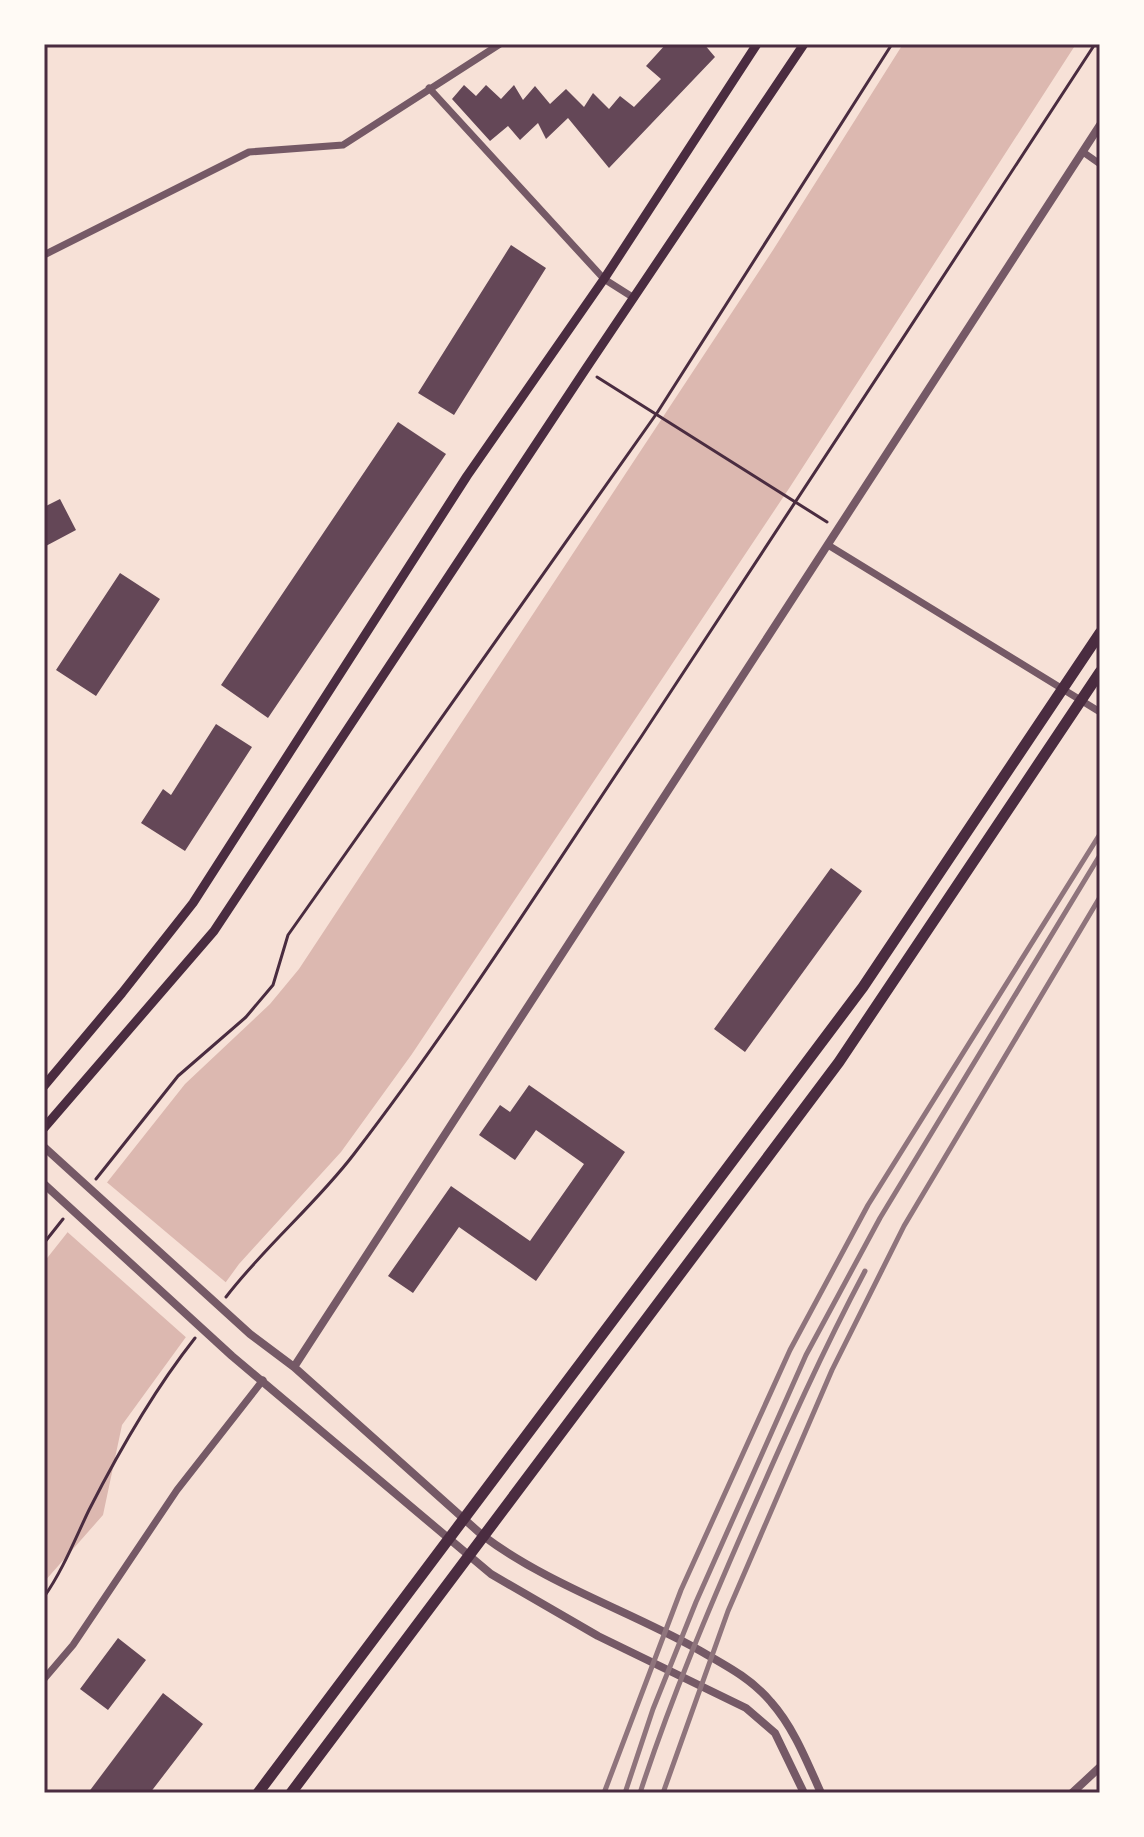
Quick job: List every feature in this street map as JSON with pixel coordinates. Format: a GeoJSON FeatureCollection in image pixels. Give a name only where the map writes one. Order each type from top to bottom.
{"type":"FeatureCollection","features":[{"type":"Feature","properties":{"kind":"highway"},"geometry":{"type":"LineString","coordinates":[[258,1793],[863,987],[1100,633]]}},
{"type":"Feature","properties":{"kind":"highway"},"geometry":{"type":"LineString","coordinates":[[291,1793],[839,1062],[1100,672]]}},
{"type":"Feature","properties":{"kind":"main road"},"geometry":{"type":"LineString","coordinates":[[44,1086],[193,903],[467,476],[604,279],[757,44]]}},
{"type":"Feature","properties":{"kind":"main road"},"geometry":{"type":"LineString","coordinates":[[44,1128],[214,931],[804,44]]}},
{"type":"Feature","properties":{"kind":"street"},"geometry":{"type":"LineString","coordinates":[[44,255],[249,152],[343,145],[500,44]]}},
{"type":"Feature","properties":{"kind":"street"},"geometry":{"type":"LineString","coordinates":[[429,88],[604,279],[634,298]]}},
{"type":"Feature","properties":{"kind":"street"},"geometry":{"type":"LineString","coordinates":[[294,1367],[1100,125]]}},
{"type":"Feature","properties":{"kind":"street"},"geometry":{"type":"LineString","coordinates":[[1083,152],[1100,164]]}},
{"type":"Feature","properties":{"kind":"street"},"geometry":{"type":"LineString","coordinates":[[828,545],[1100,712]]}},
{"type":"Feature","properties":{"kind":"street"},"geometry":{"type":"LineString","coordinates":[[44,1147],[250,1334],[294,1367],[507,1554],[608,1606],[652,1624],[745,1677],[773,1703],[800,1745],[821,1793]]}},
{"type":"Feature","properties":{"kind":"street"},"geometry":{"type":"LineString","coordinates":[[44,1184],[232,1356],[491,1574],[598,1636],[746,1708],[775,1733],[804,1793]]}},
{"type":"Feature","properties":{"kind":"street"},"geometry":{"type":"LineString","coordinates":[[44,1679],[73,1645],[177,1490],[263,1380]]}},
{"type":"Feature","properties":{"kind":"street"},"geometry":{"type":"LineString","coordinates":[[1072,1793],[1100,1767]]}},
{"type":"Feature","properties":{"kind":"path"},"geometry":{"type":"LineString","coordinates":[[92,1184],[178,1076],[246,1017],[273,985],[288,935],[657,413],[892,44]]}},
{"type":"Feature","properties":{"kind":"path"},"geometry":{"type":"LineString","coordinates":[[219,1306],[248,1268],[303,1213],[352,1157],[451,1020],[797,502],[1095,44]]}},
{"type":"Feature","properties":{"kind":"path"},"geometry":{"type":"LineString","coordinates":[[585,370],[837,528]]}},
{"type":"Feature","properties":{"kind":"path"},"geometry":{"type":"LineString","coordinates":[[44,1243],[63,1219]]}},
{"type":"Feature","properties":{"kind":"path"},"geometry":{"type":"LineString","coordinates":[[44,1597],[57,1578],[90,1508],[136,1426],[199,1331]]}},
{"type":"Feature","properties":{"kind":"shaded area"},"geometry":{"type":"Polygon","coordinates":[[[903,44],[1076,44],[790,487],[412,1054],[341,1152],[239,1264],[122,1425],[103,1515],[44,1582],[44,1262],[185,1084],[270,1004],[299,969],[773,250],[903,44]]]}},
{"type":"Feature","properties":{"kind":"pier"},"geometry":{"type":"Polygon","coordinates":[[[103,1179],[229,1285],[189,1340],[64,1229],[103,1179]]]}},
{"type":"Feature","properties":{"kind":"building"},"geometry":{"type":"Polygon","coordinates":[[[666,44],[704,44],[715,57],[609,168],[568,118],[546,139],[538,123],[520,140],[508,126],[490,141],[452,99],[464,85],[476,96],[486,85],[501,99],[514,85],[523,100],[535,86],[550,104],[566,89],[584,107],[593,93],[609,109],[620,96],[634,107],[661,79],[646,66],[666,44]]]}},
{"type":"Feature","properties":{"kind":"building"},"geometry":{"type":"Polygon","coordinates":[[[511,245],[546,268],[454,415],[418,393],[511,245]]]}},
{"type":"Feature","properties":{"kind":"building"},"geometry":{"type":"Polygon","coordinates":[[[398,422],[446,454],[268,718],[221,685],[398,422]]]}},
{"type":"Feature","properties":{"kind":"building"},"geometry":{"type":"Polygon","coordinates":[[[60,499],[76,530],[44,547],[44,507],[60,499]]]}},
{"type":"Feature","properties":{"kind":"building"},"geometry":{"type":"Polygon","coordinates":[[[120,573],[160,599],[96,696],[56,670],[120,573]]]}},
{"type":"Feature","properties":{"kind":"building"},"geometry":{"type":"Polygon","coordinates":[[[216,724],[252,747],[185,851],[141,823],[163,789],[171,795],[216,724]]]}},
{"type":"Feature","properties":{"kind":"building"},"geometry":{"type":"Polygon","coordinates":[[[831,868],[862,891],[745,1052],[714,1029],[831,868]]]}},
{"type":"Feature","properties":{"kind":"building"},"geometry":{"type":"Polygon","coordinates":[[[529,1085],[625,1152],[536,1281],[459,1227],[413,1293],[388,1276],[451,1186],[530,1241],[584,1164],[536,1130],[515,1160],[479,1135],[500,1105],[510,1112],[529,1085]]]}},
{"type":"Feature","properties":{"kind":"building"},"geometry":{"type":"Polygon","coordinates":[[[118,1638],[146,1660],[108,1710],[80,1689],[118,1638]]]}},
{"type":"Feature","properties":{"kind":"building"},"geometry":{"type":"Polygon","coordinates":[[[163,1693],[203,1724],[150,1793],[88,1793],[163,1693]]]}},
{"type":"Feature","properties":{"kind":"railway"},"geometry":{"type":"LineString","coordinates":[[604,1793],[681,1590],[790,1350],[868,1205],[1100,834]]}},
{"type":"Feature","properties":{"kind":"railway"},"geometry":{"type":"LineString","coordinates":[[625,1793],[653,1709],[696,1602],[806,1355],[880,1218],[1100,855]]}},
{"type":"Feature","properties":{"kind":"railway"},"geometry":{"type":"LineString","coordinates":[[663,1793],[728,1611],[832,1370],[904,1226],[1100,897]]}},
{"type":"Feature","properties":{"kind":"railway"},"geometry":{"type":"LineString","coordinates":[[640,1793],[678,1687],[735,1549],[805,1392],[865,1271]]}}]}
